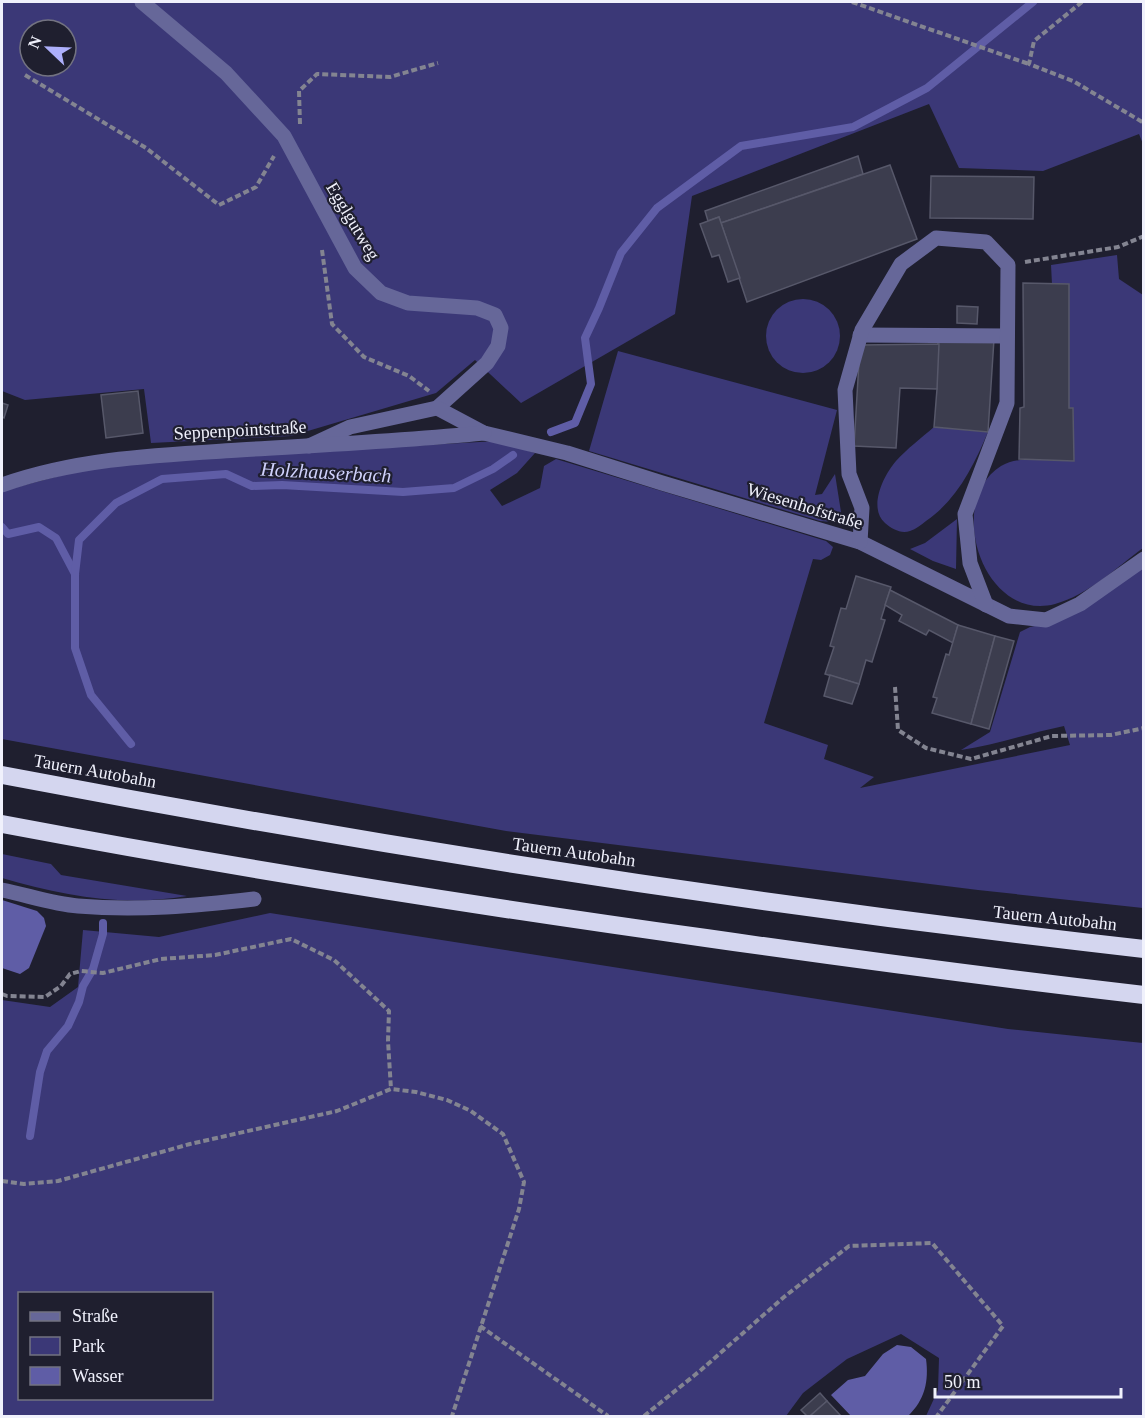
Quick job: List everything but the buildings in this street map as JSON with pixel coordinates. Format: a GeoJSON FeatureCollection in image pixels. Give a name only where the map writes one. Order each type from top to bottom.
{"type":"FeatureCollection","features":[{"type":"Feature","properties":{"kind":"highway","name":"Tauern Autobahn"},"geometry":{"type":"LineString","coordinates":[[2,775],[141,801],[515,864],[974,930],[1143,949]]}},
{"type":"Feature","properties":{"kind":"highway"},"geometry":{"type":"LineString","coordinates":[[2,824],[120,846],[488,907],[976,976],[1143,994]]}},
{"type":"Feature","properties":{"kind":"street","name":"Egglgutweg"},"geometry":{"type":"LineString","coordinates":[[142,2],[226,72],[284,136],[355,268],[381,293],[408,303],[477,308],[495,315],[501,328],[498,346],[487,363],[440,405],[350,427],[309,446]]}},
{"type":"Feature","properties":{"kind":"street"},"geometry":{"type":"LineString","coordinates":[[860,542],[862,508],[849,474],[845,390],[860,335],[901,264],[936,237],[986,242],[1008,265],[1007,403],[965,514],[970,563],[986,605]]}},
{"type":"Feature","properties":{"kind":"street"},"geometry":{"type":"LineString","coordinates":[[860,335],[1007,336]]}},
{"type":"Feature","properties":{"kind":"street","name":"Wiesenhofstraße"},"geometry":{"type":"LineString","coordinates":[[440,405],[484,433],[567,453],[860,542],[1009,616],[1046,620],[1080,604],[1143,559]]}},
{"type":"Feature","properties":{"kind":"street","name":"Seppenpointstraße"},"geometry":{"type":"LineString","coordinates":[[2,485],[76,465],[137,456],[404,441],[484,433]]}},
{"type":"Feature","properties":{"kind":"street"},"geometry":{"type":"LineString","coordinates":[[2,890],[76,906],[123,909],[186,907],[254,898]]}},
{"type":"Feature","properties":{"kind":"path"},"geometry":{"type":"LineString","coordinates":[[852,2],[1073,81],[1143,123]]}},
{"type":"Feature","properties":{"kind":"path"},"geometry":{"type":"LineString","coordinates":[[1029,64],[1034,41],[1082,2]]}},
{"type":"Feature","properties":{"kind":"path"},"geometry":{"type":"LineString","coordinates":[[301,133],[299,91],[317,74],[390,77],[438,63]]}},
{"type":"Feature","properties":{"kind":"path"},"geometry":{"type":"LineString","coordinates":[[29,78],[146,148],[219,205],[256,187],[284,136]]}},
{"type":"Feature","properties":{"kind":"path"},"geometry":{"type":"LineString","coordinates":[[322,210],[323,262],[332,324],[364,357],[409,376],[440,405]]}},
{"type":"Feature","properties":{"kind":"path"},"geometry":{"type":"LineString","coordinates":[[1008,265],[1118,247],[1143,236]]}},
{"type":"Feature","properties":{"kind":"path"},"geometry":{"type":"LineString","coordinates":[[895,687],[898,730],[926,748],[971,759],[1052,736],[1112,735],[1143,728]]}},
{"type":"Feature","properties":{"kind":"path"},"geometry":{"type":"LineString","coordinates":[[2,994],[45,997],[61,986],[70,974],[81,971],[104,973],[161,959],[215,955],[291,939],[334,960],[389,1011],[388,1041],[392,1089]]}},
{"type":"Feature","properties":{"kind":"path"},"geometry":{"type":"LineString","coordinates":[[2,1181],[24,1184],[58,1181],[190,1144],[337,1111],[392,1089],[447,1100],[471,1111],[503,1134],[524,1182],[519,1209],[452,1416]]}},
{"type":"Feature","properties":{"kind":"path"},"geometry":{"type":"LineString","coordinates":[[644,1416],[701,1370],[784,1297],[849,1246],[932,1243],[1003,1326],[937,1416]]}},
{"type":"Feature","properties":{"kind":"path"},"geometry":{"type":"LineString","coordinates":[[480,1326],[608,1416]]}},
{"type":"Feature","properties":{"kind":"green space"},"geometry":{"type":"Polygon","coordinates":[[[2,2],[1143,2],[1143,144],[1139,134],[1043,171],[959,168],[929,104],[692,196],[675,314],[521,403],[475,360],[436,393],[291,436],[151,443],[144,389],[25,400],[2,391],[2,2]]]}},
{"type":"Feature","properties":{"kind":"green space"},"geometry":{"type":"Polygon","coordinates":[[[1117,255],[1119,279],[1143,295],[1143,548],[1079,594],[1055,604],[1030,605],[1008,595],[991,578],[980,555],[974,530],[975,505],[984,483],[1001,466],[1009,462],[1027,459],[1074,461],[1073,408],[1069,408],[1069,284],[1052,284],[1051,265],[1117,255]]]}},
{"type":"Feature","properties":{"kind":"green space"},"geometry":{"type":"Polygon","coordinates":[[[803,299],[817,302],[829,310],[837,322],[840,336],[837,350],[829,362],[817,370],[803,373],[789,370],[777,362],[769,350],[766,336],[769,322],[777,310],[789,302],[803,299]]]}},
{"type":"Feature","properties":{"kind":"green space"},"geometry":{"type":"Polygon","coordinates":[[[618,351],[837,410],[815,495],[822,494],[835,474],[841,512],[832,522],[820,521],[589,451],[618,351]]]}},
{"type":"Feature","properties":{"kind":"green space"},"geometry":{"type":"Polygon","coordinates":[[[934,427],[988,432],[977,457],[947,503],[914,529],[903,532],[891,527],[880,517],[879,492],[886,475],[896,461],[934,427]]]}},
{"type":"Feature","properties":{"kind":"green space"},"geometry":{"type":"Polygon","coordinates":[[[497,441],[535,453],[517,473],[490,490],[502,506],[540,488],[544,466],[556,459],[826,541],[833,547],[830,555],[821,560],[813,559],[764,723],[828,745],[824,759],[874,777],[860,788],[1070,745],[1064,726],[961,750],[990,732],[1020,632],[1030,627],[1055,622],[1143,568],[1143,908],[978,890],[506,831],[2,739],[2,491],[90,468],[181,459],[497,441]]]}},
{"type":"Feature","properties":{"kind":"green space"},"geometry":{"type":"Polygon","coordinates":[[[957,519],[956,569],[933,561],[910,549],[925,543],[957,519]]]}},
{"type":"Feature","properties":{"kind":"green space"},"geometry":{"type":"Polygon","coordinates":[[[2,854],[51,864],[61,875],[187,896],[116,900],[48,890],[2,878],[2,854]]]}},
{"type":"Feature","properties":{"kind":"green space"},"geometry":{"type":"Polygon","coordinates":[[[270,913],[1008,1029],[1143,1043],[1143,1416],[926,1416],[938,1390],[939,1358],[901,1334],[847,1359],[803,1393],[786,1416],[2,1416],[2,1000],[50,1007],[78,987],[83,930],[159,937],[270,913]]]}},
{"type":"Feature","properties":{"kind":"water"},"geometry":{"type":"Polygon","coordinates":[[[2,900],[37,911],[44,918],[46,926],[29,968],[20,974],[2,968],[2,900]]]}},
{"type":"Feature","properties":{"kind":"water"},"geometry":{"type":"Polygon","coordinates":[[[897,1345],[911,1347],[926,1359],[926,1382],[922,1397],[914,1410],[908,1416],[851,1416],[831,1395],[848,1380],[865,1376],[883,1354],[897,1345]]]}},
{"type":"Feature","properties":{"kind":"waterway","name":"Holzhauserbach"},"geometry":{"type":"LineString","coordinates":[[551,432],[575,423],[591,384],[585,338],[621,253],[657,208],[741,146],[853,127],[927,88],[1033,2]]}},
{"type":"Feature","properties":{"kind":"waterway","name":"Holzhauserbach"},"geometry":{"type":"LineString","coordinates":[[131,744],[91,695],[75,648],[75,574],[79,540],[116,503],[162,479],[226,474],[252,486],[282,485],[403,492],[454,488],[493,469],[513,455]]}},
{"type":"Feature","properties":{"kind":"waterway","name":"Holzhauserbach"},"geometry":{"type":"LineString","coordinates":[[2,527],[8,534],[39,527],[56,538],[75,574]]}},
{"type":"Feature","properties":{"kind":"waterway","name":"Holzhauserbach"},"geometry":{"type":"LineString","coordinates":[[30,1136],[40,1072],[47,1051],[68,1026],[79,1002],[83,986],[93,969],[103,934],[103,923]]}}]}
